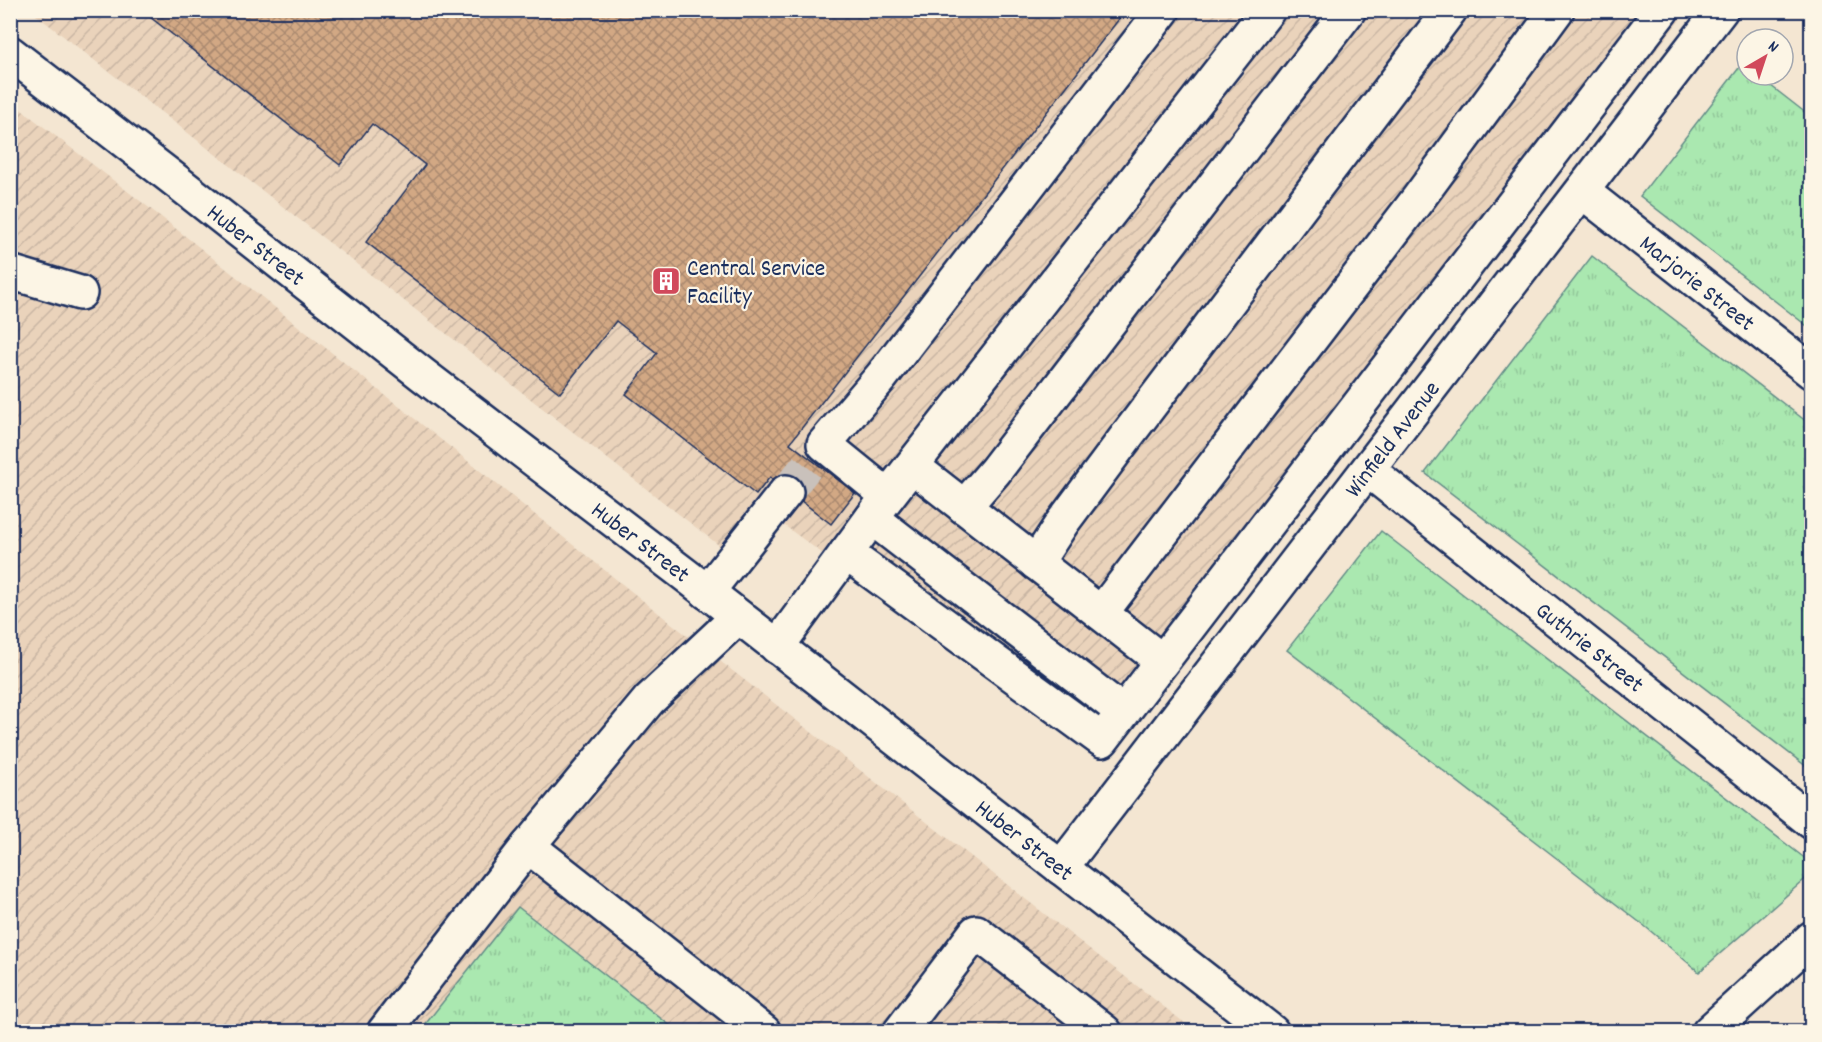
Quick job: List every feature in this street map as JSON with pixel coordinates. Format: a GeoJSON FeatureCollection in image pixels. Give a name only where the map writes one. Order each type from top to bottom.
{"type":"FeatureCollection","features":[{"type":"Feature","properties":{"kind":"street"},"geometry":{"type":"LineString","coordinates":[[1122,712],[818,452],[882,376],[1163,10]]}},
{"type":"Feature","properties":{"kind":"street"},"geometry":{"type":"LineString","coordinates":[[777,647],[880,507],[1268,10]]}},
{"type":"Feature","properties":{"kind":"street"},"geometry":{"type":"LineString","coordinates":[[964,507],[995,471],[1349,10]]}},
{"type":"Feature","properties":{"kind":"street"},"geometry":{"type":"LineString","coordinates":[[1036,563],[1129,433],[1450,10]]}},
{"type":"Feature","properties":{"kind":"street"},"geometry":{"type":"LineString","coordinates":[[1101,613],[1418,199],[1557,10]]}},
{"type":"Feature","properties":{"kind":"street"},"geometry":{"type":"LineString","coordinates":[[846,553],[1102,740],[1662,10]]}},
{"type":"Feature","properties":{"kind":"street","name":"Winfield Avenue"},"geometry":{"type":"LineString","coordinates":[[1061,868],[1721,10]]}},
{"type":"Feature","properties":{"kind":"street","name":"Huber Street"},"geometry":{"type":"LineString","coordinates":[[10,53],[1272,1032]]}},
{"type":"Feature","properties":{"kind":"street","name":"Marjorie Street"},"geometry":{"type":"LineString","coordinates":[[1583,192],[1812,372]]}},
{"type":"Feature","properties":{"kind":"street"},"geometry":{"type":"LineString","coordinates":[[10,272],[80,293]]}},
{"type":"Feature","properties":{"kind":"street"},"geometry":{"type":"LineString","coordinates":[[912,466],[1162,661]]}},
{"type":"Feature","properties":{"kind":"street","name":"Guthrie Street"},"geometry":{"type":"LineString","coordinates":[[1368,470],[1812,822]]}},
{"type":"Feature","properties":{"kind":"street"},"geometry":{"type":"LineString","coordinates":[[707,592],[786,492]]}},
{"type":"Feature","properties":{"kind":"street"},"geometry":{"type":"LineString","coordinates":[[384,1032],[528,846],[649,700],[738,616]]}},
{"type":"Feature","properties":{"kind":"street"},"geometry":{"type":"LineString","coordinates":[[528,846],[764,1032]]}},
{"type":"Feature","properties":{"kind":"street"},"geometry":{"type":"LineString","coordinates":[[900,1032],[976,932],[1105,1032]]}},
{"type":"Feature","properties":{"kind":"street"},"geometry":{"type":"LineString","coordinates":[[1709,1032],[1812,938]]}},
{"type":"Feature","properties":{"kind":"shaded area"},"geometry":{"type":"Polygon","coordinates":[[[31,11],[1687,11],[1102,758],[759,507],[725,550],[31,11]]]}},
{"type":"Feature","properties":{"kind":"shaded area"},"geometry":{"type":"Polygon","coordinates":[[[10,101],[165,220],[666,619],[1195,1031],[11,1031],[10,101]]]}},
{"type":"Feature","properties":{"kind":"green space"},"geometry":{"type":"Polygon","coordinates":[[[1735,73],[1735,87],[1772,87],[1811,117],[1811,329],[1640,196],[1735,73]]]}},
{"type":"Feature","properties":{"kind":"green space"},"geometry":{"type":"Polygon","coordinates":[[[1592,256],[1811,425],[1811,770],[1425,473],[1592,256]]]}},
{"type":"Feature","properties":{"kind":"green space"},"geometry":{"type":"Polygon","coordinates":[[[1381,531],[1811,863],[1811,874],[1699,972],[1647,928],[1287,650],[1381,531]]]}},
{"type":"Feature","properties":{"kind":"green space"},"geometry":{"type":"Polygon","coordinates":[[[518,907],[677,1031],[420,1031],[518,907]]]}},
{"type":"Feature","properties":{"kind":"building","name":"Central Service Facility"},"geometry":{"type":"Polygon","coordinates":[[[141,10],[1126,10],[790,443],[855,493],[831,524],[770,477],[756,495],[626,394],[657,353],[616,321],[560,393],[366,242],[425,165],[372,124],[340,165],[141,10]]]}},
{"type":"Feature","properties":{"kind":"tunnel"},"geometry":{"type":"LineString","coordinates":[[786,492],[812,460]]}},
{"type":"Feature","properties":{"kind":"place","name":"Central Service Facility"},"geometry":{"type":"Point","coordinates":[666,281]}}]}
